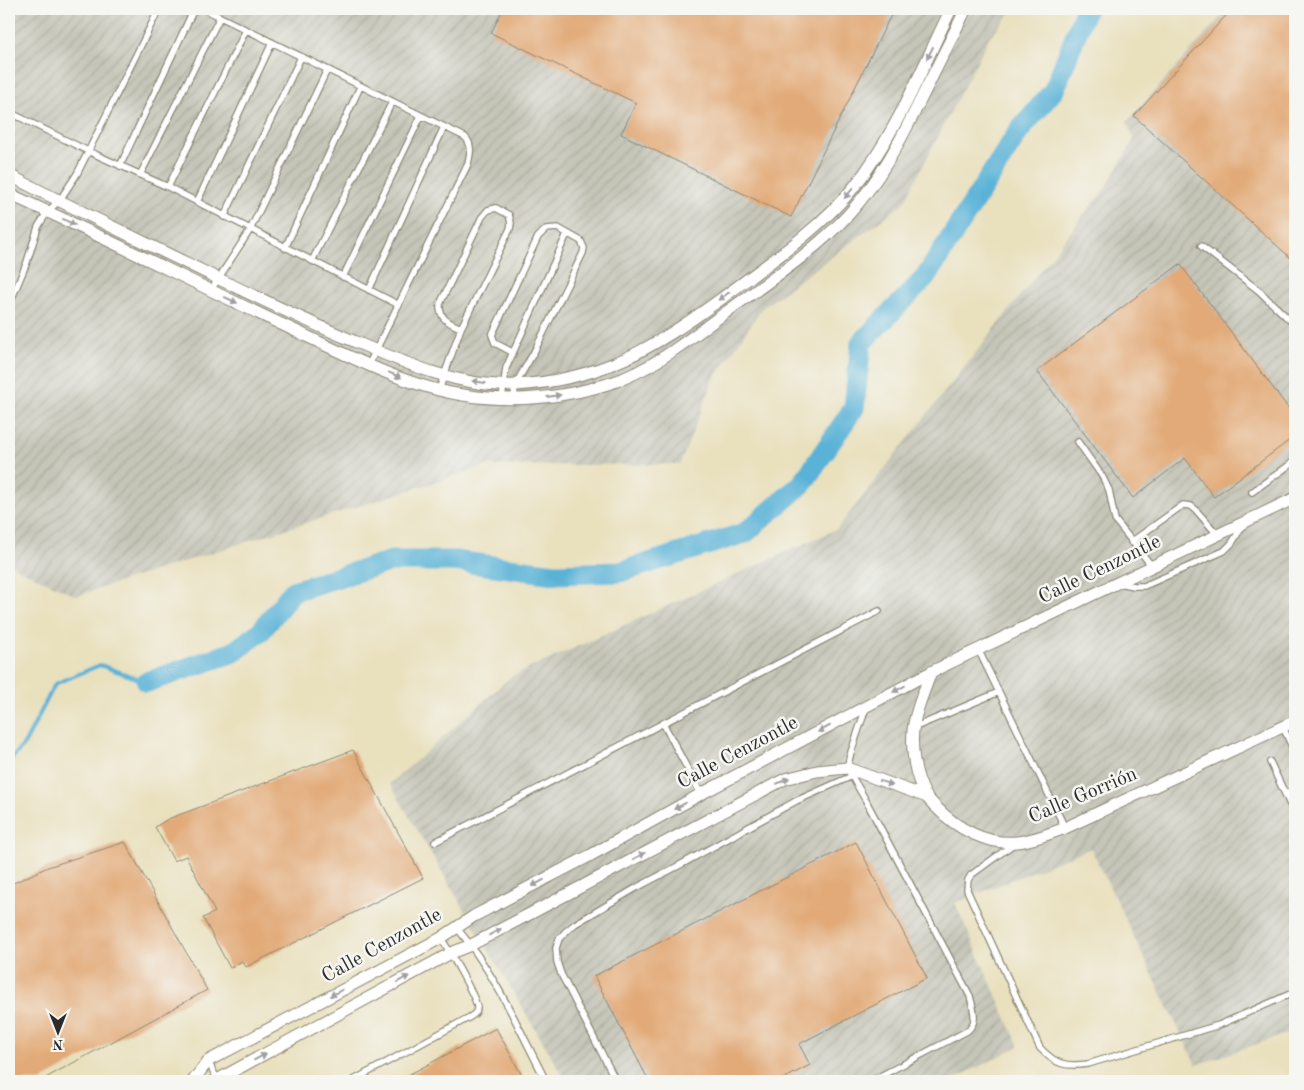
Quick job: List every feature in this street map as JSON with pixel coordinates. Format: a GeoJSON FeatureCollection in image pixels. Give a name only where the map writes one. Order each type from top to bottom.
{"type":"FeatureCollection","features":[{"type":"Feature","properties":{"kind":"street"},"geometry":{"type":"LineString","coordinates":[[9,175],[278,308],[414,366],[443,375],[481,383],[509,385],[562,380],[612,365],[643,351],[671,335],[808,234],[838,205],[872,163],[886,140],[951,9]]}},
{"type":"Feature","properties":{"kind":"street"},"geometry":{"type":"LineString","coordinates":[[9,194],[210,290],[406,380],[462,395],[508,399],[571,393],[628,377],[661,359],[831,232],[866,194],[888,161],[966,9]]}},
{"type":"Feature","properties":{"kind":"street","name":"Calle Cenzontle"},"geometry":{"type":"LineString","coordinates":[[208,1061],[441,938],[474,916],[592,855],[701,794],[931,672],[1151,565],[1295,498]]}},
{"type":"Feature","properties":{"kind":"street","name":"Calle Gorrión"},"geometry":{"type":"LineString","coordinates":[[931,672],[917,710],[913,728],[914,758],[926,797],[950,820],[978,837],[998,842],[1017,842],[1040,838],[1065,828],[1295,721]]}},
{"type":"Feature","properties":{"kind":"street","name":"Calle Cenzontle"},"geometry":{"type":"LineString","coordinates":[[217,1081],[452,954],[785,779],[816,771],[848,772],[926,797]]}},
{"type":"Feature","properties":{"kind":"street"},"geometry":{"type":"LineString","coordinates":[[192,1081],[208,1061]]}},
{"type":"Feature","properties":{"kind":"lane"},"geometry":{"type":"LineString","coordinates":[[9,305],[27,262],[38,227],[48,212],[59,201],[90,152],[159,9]]}},
{"type":"Feature","properties":{"kind":"lane"},"geometry":{"type":"LineString","coordinates":[[120,166],[194,9]]}},
{"type":"Feature","properties":{"kind":"lane"},"geometry":{"type":"LineString","coordinates":[[204,9],[469,141],[471,151],[468,164],[369,364]]}},
{"type":"Feature","properties":{"kind":"lane"},"geometry":{"type":"LineString","coordinates":[[140,175],[220,17]]}},
{"type":"Feature","properties":{"kind":"lane"},"geometry":{"type":"LineString","coordinates":[[168,188],[246,30]]}},
{"type":"Feature","properties":{"kind":"lane"},"geometry":{"type":"LineString","coordinates":[[197,202],[272,43]]}},
{"type":"Feature","properties":{"kind":"lane"},"geometry":{"type":"LineString","coordinates":[[224,217],[301,57]]}},
{"type":"Feature","properties":{"kind":"lane"},"geometry":{"type":"LineString","coordinates":[[210,290],[250,230],[327,70]]}},
{"type":"Feature","properties":{"kind":"lane"},"geometry":{"type":"LineString","coordinates":[[285,248],[360,87]]}},
{"type":"Feature","properties":{"kind":"lane"},"geometry":{"type":"LineString","coordinates":[[312,261],[392,102]]}},
{"type":"Feature","properties":{"kind":"lane"},"geometry":{"type":"LineString","coordinates":[[9,112],[197,202],[399,305]]}},
{"type":"Feature","properties":{"kind":"lane"},"geometry":{"type":"LineString","coordinates":[[343,277],[421,116]]}},
{"type":"Feature","properties":{"kind":"lane"},"geometry":{"type":"LineString","coordinates":[[369,290],[444,127]]}},
{"type":"Feature","properties":{"kind":"lane"},"geometry":{"type":"LineString","coordinates":[[439,390],[461,328],[510,229],[511,218],[509,215],[496,208],[488,210],[482,218],[440,304],[441,313],[444,318],[461,328]]}},
{"type":"Feature","properties":{"kind":"lane"},"geometry":{"type":"LineString","coordinates":[[508,399],[509,385],[534,352],[583,253],[584,248],[581,241],[555,228],[546,229],[538,237],[495,328],[492,338],[494,343],[512,352]]}},
{"type":"Feature","properties":{"kind":"lane"},"geometry":{"type":"LineString","coordinates":[[508,399],[509,385],[506,368],[567,234]]}},
{"type":"Feature","properties":{"kind":"lane"},"geometry":{"type":"LineString","coordinates":[[1201,246],[1258,290],[1295,325]]}},
{"type":"Feature","properties":{"kind":"lane"},"geometry":{"type":"LineString","coordinates":[[1078,442],[1102,476],[1111,498],[1115,520],[1151,565]]}},
{"type":"Feature","properties":{"kind":"lane"},"geometry":{"type":"LineString","coordinates":[[1252,492],[1295,461]]}},
{"type":"Feature","properties":{"kind":"lane"},"geometry":{"type":"LineString","coordinates":[[1131,542],[1183,505],[1191,506],[1195,509],[1217,534]]}},
{"type":"Feature","properties":{"kind":"lane"},"geometry":{"type":"LineString","coordinates":[[1115,583],[1144,586],[1218,555],[1229,547],[1245,521]]}},
{"type":"Feature","properties":{"kind":"lane"},"geometry":{"type":"LineString","coordinates":[[435,842],[879,611]]}},
{"type":"Feature","properties":{"kind":"lane"},"geometry":{"type":"LineString","coordinates":[[978,649],[1065,828]]}},
{"type":"Feature","properties":{"kind":"lane"},"geometry":{"type":"LineString","coordinates":[[913,728],[999,692]]}},
{"type":"Feature","properties":{"kind":"lane"},"geometry":{"type":"LineString","coordinates":[[867,706],[850,752],[848,772],[865,799],[970,996],[974,1017],[973,1025],[967,1031],[871,1081]]}},
{"type":"Feature","properties":{"kind":"lane"},"geometry":{"type":"LineString","coordinates":[[663,722],[701,794]]}},
{"type":"Feature","properties":{"kind":"lane"},"geometry":{"type":"LineString","coordinates":[[1283,727],[1295,753]]}},
{"type":"Feature","properties":{"kind":"lane"},"geometry":{"type":"LineString","coordinates":[[1270,762],[1295,815]]}},
{"type":"Feature","properties":{"kind":"lane"},"geometry":{"type":"LineString","coordinates":[[616,1081],[562,974],[556,948],[559,939],[575,924],[636,888],[680,866],[848,772]]}},
{"type":"Feature","properties":{"kind":"lane"},"geometry":{"type":"LineString","coordinates":[[1286,794],[1295,789]]}},
{"type":"Feature","properties":{"kind":"lane"},"geometry":{"type":"LineString","coordinates":[[1017,842],[971,876],[968,880],[968,890],[1040,1048],[1048,1057],[1058,1063],[1069,1066],[1088,1064],[1219,1024],[1295,992]]}},
{"type":"Feature","properties":{"kind":"lane"},"geometry":{"type":"LineString","coordinates":[[456,928],[471,945],[499,990],[546,1081]]}},
{"type":"Feature","properties":{"kind":"lane"},"geometry":{"type":"LineString","coordinates":[[352,1081],[470,1018],[475,1013],[477,1009],[476,1000],[452,954],[441,938]]}},
{"type":"Feature","properties":{"kind":"lane"},"geometry":{"type":"LineString","coordinates":[[208,1061],[217,1081]]}},
{"type":"Feature","properties":{"kind":"shaded area"},"geometry":{"type":"Polygon","coordinates":[[[9,9],[1014,9],[990,36],[903,204],[762,308],[714,379],[680,464],[485,466],[76,596],[9,564],[9,9]]]}},
{"type":"Feature","properties":{"kind":"shaded area"},"geometry":{"type":"Polygon","coordinates":[[[1228,9],[1295,9],[1295,1031],[1196,1065],[1091,848],[955,903],[1019,1046],[951,1081],[566,1081],[390,784],[512,676],[837,529],[1106,187],[1134,140],[1127,122],[1228,9]]]}},
{"type":"Feature","properties":{"kind":"building"},"geometry":{"type":"Polygon","coordinates":[[[503,9],[894,9],[791,217],[621,134],[636,103],[491,33],[503,9]]]}},
{"type":"Feature","properties":{"kind":"building"},"geometry":{"type":"Polygon","coordinates":[[[1232,9],[1295,9],[1295,262],[1134,116],[1232,9]]]}},
{"type":"Feature","properties":{"kind":"building"},"geometry":{"type":"Polygon","coordinates":[[[1180,264],[1295,417],[1295,436],[1214,497],[1185,458],[1133,498],[1037,371],[1180,264]]]}},
{"type":"Feature","properties":{"kind":"building"},"geometry":{"type":"Polygon","coordinates":[[[353,750],[423,878],[246,967],[242,961],[230,968],[203,918],[215,912],[186,856],[174,861],[155,827],[168,819],[353,750]]]}},
{"type":"Feature","properties":{"kind":"building"},"geometry":{"type":"Polygon","coordinates":[[[125,842],[207,990],[40,1081],[9,1081],[9,885],[48,867],[125,842]]]}},
{"type":"Feature","properties":{"kind":"building"},"geometry":{"type":"Polygon","coordinates":[[[856,842],[927,978],[799,1044],[810,1065],[779,1081],[649,1081],[594,976],[856,842]]]}},
{"type":"Feature","properties":{"kind":"building"},"geometry":{"type":"Polygon","coordinates":[[[496,1028],[525,1081],[397,1081],[496,1028]]]}},
{"type":"Feature","properties":{"kind":"waterway"},"geometry":{"type":"LineString","coordinates":[[147,682],[234,652],[261,631],[293,591],[392,561],[455,561],[555,574],[620,572],[745,533],[802,484],[854,408],[861,343],[925,278],[1019,131],[1054,90],[1086,9]]}},
{"type":"Feature","properties":{"kind":"waterway"},"geometry":{"type":"LineString","coordinates":[[9,762],[25,743],[55,684],[100,665],[147,682]]}}]}
